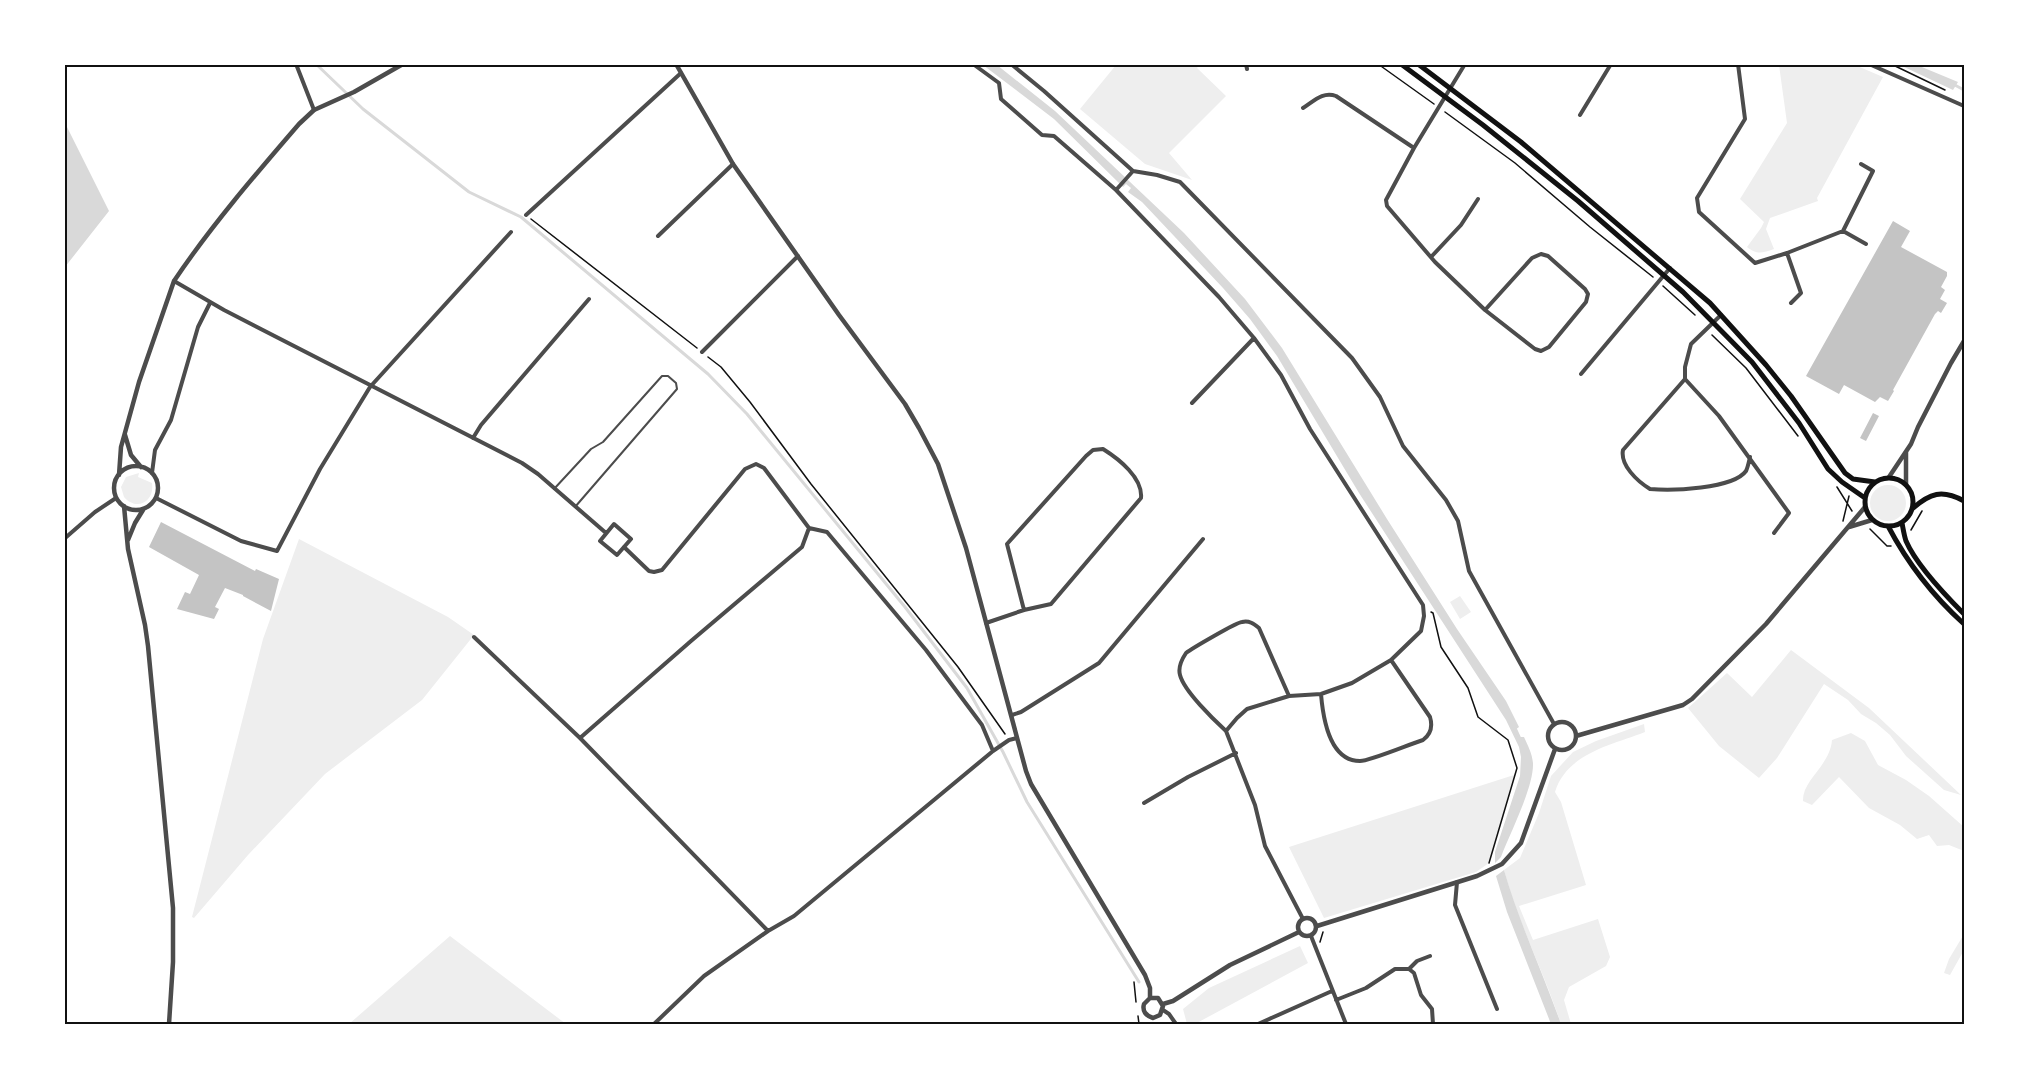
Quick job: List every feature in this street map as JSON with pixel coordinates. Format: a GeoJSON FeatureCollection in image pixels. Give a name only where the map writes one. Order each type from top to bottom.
{"type":"FeatureCollection","features":[{"type":"Feature","properties":{"kind":"main road"},"geometry":{"type":"LineString","coordinates":[[1401,64],[1483,125],[1587,208],[1664,274],[1714,321],[1752,362],[1782,400],[1828,469],[1865,498]]}},
{"type":"Feature","properties":{"kind":"main road"},"geometry":{"type":"LineString","coordinates":[[1418,64],[1521,142],[1670,268],[1720,315],[1766,365],[1791,396],[1845,473],[1853,479],[1875,482]]}},
{"type":"Feature","properties":{"kind":"main road"},"geometry":{"type":"LineString","coordinates":[[1912,509],[1912,494],[1898,479],[1889,477],[1875,482],[1869,488],[1865,498],[1865,507],[1872,520],[1888,526],[1902,523],[1925,497]]}},
{"type":"Feature","properties":{"kind":"main road"},"geometry":{"type":"LineString","coordinates":[[1912,494],[1925,497],[1948,494],[1965,501]]}},
{"type":"Feature","properties":{"kind":"main road"},"geometry":{"type":"LineString","coordinates":[[1902,523],[1906,540],[1913,552],[1935,582],[1965,614]]}},
{"type":"Feature","properties":{"kind":"main road"},"geometry":{"type":"LineString","coordinates":[[1888,526],[1914,569],[1943,605],[1965,624]]}},
{"type":"Feature","properties":{"kind":"street"},"geometry":{"type":"LineString","coordinates":[[296,64],[314,110]]}},
{"type":"Feature","properties":{"kind":"street"},"geometry":{"type":"LineString","coordinates":[[169,1024],[174,933],[146,625],[131,568],[123,506],[117,498],[115,486],[119,475],[121,447],[139,382],[174,281],[212,227],[299,124],[314,110],[357,91],[403,64]]}},
{"type":"Feature","properties":{"kind":"street"},"geometry":{"type":"LineString","coordinates":[[676,64],[733,164],[919,428],[938,464],[966,548],[1012,715],[1021,758],[1032,784],[1145,975],[1150,988],[1150,998],[1144,1004],[1143,1010],[1147,1016],[1158,1016],[1163,1007],[1230,965],[1299,932]]}},
{"type":"Feature","properties":{"kind":"street"},"geometry":{"type":"LineString","coordinates":[[973,64],[999,83],[1001,99],[1042,135],[1054,136],[1116,190],[1219,297],[1254,338],[1281,375],[1310,429],[1425,610],[1421,631],[1391,660],[1352,683],[1321,694],[1289,696],[1247,709],[1226,731]]}},
{"type":"Feature","properties":{"kind":"street"},"geometry":{"type":"LineString","coordinates":[[1011,64],[1133,171],[1180,182],[1352,358],[1380,397],[1403,446],[1446,500],[1458,521],[1469,571],[1554,724]]}},
{"type":"Feature","properties":{"kind":"street"},"geometry":{"type":"LineString","coordinates":[[1465,64],[1414,148],[1386,200],[1387,206],[1431,257],[1485,310],[1541,351],[1549,347],[1586,302],[1587,294],[1585,289],[1548,256],[1541,255],[1532,258],[1485,310]]}},
{"type":"Feature","properties":{"kind":"street"},"geometry":{"type":"LineString","coordinates":[[1580,115],[1611,64]]}},
{"type":"Feature","properties":{"kind":"street"},"geometry":{"type":"LineString","coordinates":[[1738,64],[1745,119],[1697,198],[1699,212],[1755,263],[1844,231],[1873,171],[1861,164]]}},
{"type":"Feature","properties":{"kind":"street"},"geometry":{"type":"LineString","coordinates":[[1869,64],[1879,66],[1965,106]]}},
{"type":"Feature","properties":{"kind":"street"},"geometry":{"type":"LineString","coordinates":[[526,215],[681,73]]}},
{"type":"Feature","properties":{"kind":"street"},"geometry":{"type":"LineString","coordinates":[[1303,108],[1325,94],[1330,94],[1414,148]]}},
{"type":"Feature","properties":{"kind":"street"},"geometry":{"type":"LineString","coordinates":[[658,236],[733,164]]}},
{"type":"Feature","properties":{"kind":"street"},"geometry":{"type":"LineString","coordinates":[[1116,190],[1133,171]]}},
{"type":"Feature","properties":{"kind":"street"},"geometry":{"type":"LineString","coordinates":[[1431,257],[1461,225],[1478,199]]}},
{"type":"Feature","properties":{"kind":"street"},"geometry":{"type":"LineString","coordinates":[[1844,231],[1866,244]]}},
{"type":"Feature","properties":{"kind":"street"},"geometry":{"type":"LineString","coordinates":[[156,498],[241,542],[277,551],[320,469],[370,387],[511,232]]}},
{"type":"Feature","properties":{"kind":"street"},"geometry":{"type":"LineString","coordinates":[[1787,253],[1801,293],[1791,303]]}},
{"type":"Feature","properties":{"kind":"street"},"geometry":{"type":"LineString","coordinates":[[702,352],[798,255]]}},
{"type":"Feature","properties":{"kind":"street"},"geometry":{"type":"LineString","coordinates":[[1581,374],[1670,268]]}},
{"type":"Feature","properties":{"kind":"street"},"geometry":{"type":"LineString","coordinates":[[174,281],[210,303],[370,387],[414,406],[522,463],[606,533]]}},
{"type":"Feature","properties":{"kind":"street"},"geometry":{"type":"LineString","coordinates":[[473,438],[481,425],[589,299]]}},
{"type":"Feature","properties":{"kind":"street"},"geometry":{"type":"LineString","coordinates":[[152,473],[156,450],[171,420],[198,327],[210,303]]}},
{"type":"Feature","properties":{"kind":"street"},"geometry":{"type":"LineString","coordinates":[[1720,315],[1691,344],[1685,367],[1685,379],[1623,450],[1623,460],[1626,466],[1650,489],[1729,483],[1747,470],[1750,457]]}},
{"type":"Feature","properties":{"kind":"street"},"geometry":{"type":"LineString","coordinates":[[1192,403],[1254,338]]}},
{"type":"Feature","properties":{"kind":"street"},"geometry":{"type":"LineString","coordinates":[[1889,477],[1906,452],[1951,363],[1965,341]]}},
{"type":"Feature","properties":{"kind":"street"},"geometry":{"type":"LineString","coordinates":[[1685,379],[1719,416],[1789,513],[1774,533]]}},
{"type":"Feature","properties":{"kind":"street"},"geometry":{"type":"LineString","coordinates":[[125,434],[131,455],[141,467],[152,473],[157,483],[156,498],[144,509],[128,540]]}},
{"type":"Feature","properties":{"kind":"street"},"geometry":{"type":"LineString","coordinates":[[986,622],[1051,604],[1141,498],[1142,491],[1139,484],[1114,456],[1103,449],[1093,450],[1086,456],[1007,544],[1024,610]]}},
{"type":"Feature","properties":{"kind":"street"},"geometry":{"type":"LineString","coordinates":[[1906,452],[1906,485]]}},
{"type":"Feature","properties":{"kind":"street"},"geometry":{"type":"LineString","coordinates":[[624,547],[650,571],[662,570],[745,469],[756,464],[765,468],[809,528],[827,532],[926,650],[982,725],[995,749]]}},
{"type":"Feature","properties":{"kind":"street"},"geometry":{"type":"LineString","coordinates":[[119,475],[127,469],[141,467]]}},
{"type":"Feature","properties":{"kind":"street"},"geometry":{"type":"LineString","coordinates":[[64,539],[95,512],[117,498]]}},
{"type":"Feature","properties":{"kind":"street"},"geometry":{"type":"LineString","coordinates":[[123,506],[134,510],[144,509]]}},
{"type":"Feature","properties":{"kind":"street"},"geometry":{"type":"LineString","coordinates":[[1576,736],[1683,705],[1692,699],[1766,624],[1865,507]]}},
{"type":"Feature","properties":{"kind":"street"},"geometry":{"type":"LineString","coordinates":[[1849,527],[1872,520]]}},
{"type":"Feature","properties":{"kind":"street"},"geometry":{"type":"LineString","coordinates":[[614,524],[631,538],[617,555],[600,541],[606,533],[614,524]]}},
{"type":"Feature","properties":{"kind":"street"},"geometry":{"type":"LineString","coordinates":[[580,738],[802,548],[809,528]]}},
{"type":"Feature","properties":{"kind":"street"},"geometry":{"type":"LineString","coordinates":[[1012,715],[1021,712],[1099,663],[1203,539]]}},
{"type":"Feature","properties":{"kind":"street"},"geometry":{"type":"LineString","coordinates":[[1289,696],[1259,628],[1254,623],[1241,621],[1187,652],[1179,670],[1180,677],[1197,702],[1212,720],[1226,731],[1255,805],[1265,846],[1303,919]]}},
{"type":"Feature","properties":{"kind":"street"},"geometry":{"type":"LineString","coordinates":[[474,637],[580,738],[768,931]]}},
{"type":"Feature","properties":{"kind":"street"},"geometry":{"type":"LineString","coordinates":[[1321,694],[1322,713],[1336,749],[1345,758],[1361,761],[1423,740],[1430,733],[1432,723],[1430,717],[1391,660]]}},
{"type":"Feature","properties":{"kind":"street"},"geometry":{"type":"LineString","coordinates":[[1561,722],[1568,724],[1576,736],[1569,748],[1562,750],[1555,749],[1549,743],[1548,735],[1554,724],[1561,722]]}},
{"type":"Feature","properties":{"kind":"street"},"geometry":{"type":"LineString","coordinates":[[654,1024],[704,976],[768,931],[794,916],[995,749],[1017,738]]}},
{"type":"Feature","properties":{"kind":"street"},"geometry":{"type":"LineString","coordinates":[[1317,926],[1457,882],[1502,864],[1521,843],[1555,749]]}},
{"type":"Feature","properties":{"kind":"street"},"geometry":{"type":"LineString","coordinates":[[1144,803],[1188,777],[1236,753]]}},
{"type":"Feature","properties":{"kind":"street"},"geometry":{"type":"LineString","coordinates":[[1457,882],[1455,905],[1497,1009]]}},
{"type":"Feature","properties":{"kind":"street"},"geometry":{"type":"LineString","coordinates":[[1303,919],[1313,919],[1317,926],[1311,936],[1303,936],[1299,932],[1298,927],[1303,919]]}},
{"type":"Feature","properties":{"kind":"street"},"geometry":{"type":"LineString","coordinates":[[1311,936],[1346,1024]]}},
{"type":"Feature","properties":{"kind":"street"},"geometry":{"type":"LineString","coordinates":[[1409,969],[1417,961],[1430,956]]}},
{"type":"Feature","properties":{"kind":"street"},"geometry":{"type":"LineString","coordinates":[[1336,1000],[1366,988],[1395,969],[1409,969],[1414,973],[1421,995],[1432,1010],[1433,1024]]}},
{"type":"Feature","properties":{"kind":"street"},"geometry":{"type":"LineString","coordinates":[[1258,1024],[1332,991]]}},
{"type":"Feature","properties":{"kind":"street"},"geometry":{"type":"LineString","coordinates":[[1150,998],[1158,999],[1176,1024]]}},
{"type":"Feature","properties":{"kind":"street"},"geometry":{"type":"LineString","coordinates":[[1152,1024],[1153,1017]]}},
{"type":"Feature","properties":{"kind":"lane"},"geometry":{"type":"LineString","coordinates":[[555,489],[591,448],[603,442],[662,376],[668,376],[676,383],[677,389],[575,507]]}},
{"type":"Feature","properties":{"kind":"path"},"geometry":{"type":"LineString","coordinates":[[1378,64],[1515,163],[1590,227],[1659,281],[1746,368],[1797,435]]}},
{"type":"Feature","properties":{"kind":"path"},"geometry":{"type":"LineString","coordinates":[[1891,64],[1949,92]]}},
{"type":"Feature","properties":{"kind":"path"},"geometry":{"type":"LineString","coordinates":[[526,215],[721,367],[958,667],[1009,740]]}},
{"type":"Feature","properties":{"kind":"path"},"geometry":{"type":"LineString","coordinates":[[1837,487],[1854,513]]}},
{"type":"Feature","properties":{"kind":"path"},"geometry":{"type":"LineString","coordinates":[[1843,522],[1851,487]]}},
{"type":"Feature","properties":{"kind":"path"},"geometry":{"type":"LineString","coordinates":[[1911,533],[1924,507]]}},
{"type":"Feature","properties":{"kind":"path"},"geometry":{"type":"LineString","coordinates":[[1425,610],[1433,613],[1441,647],[1468,688],[1478,717],[1508,740],[1516,768],[1489,863]]}},
{"type":"Feature","properties":{"kind":"shaded area"},"geometry":{"type":"Polygon","coordinates":[[[983,65],[997,65],[1055,111],[1184,233],[1245,299],[1282,348],[1387,519],[1506,701],[1519,727],[1515,730],[1519,737],[1524,737],[1530,750],[1533,763],[1530,784],[1501,857],[1495,863],[1495,852],[1520,776],[1519,747],[1506,720],[1359,493],[1277,356],[1250,319],[1223,288],[1142,202],[1128,192],[1131,188],[1126,184],[1123,187],[1054,119],[983,65]]]}},
{"type":"Feature","properties":{"kind":"shaded area"},"geometry":{"type":"Polygon","coordinates":[[[1116,65],[1199,65],[1197,68],[1226,96],[1169,153],[1192,180],[1145,164],[1080,109],[1116,65]]]}},
{"type":"Feature","properties":{"kind":"shaded area"},"geometry":{"type":"Polygon","coordinates":[[[1779,65],[1855,65],[1883,77],[1817,198],[1818,201],[1770,218],[1766,229],[1774,249],[1757,252],[1747,247],[1764,222],[1740,199],[1787,123],[1779,65]]]}},
{"type":"Feature","properties":{"kind":"shaded area"},"geometry":{"type":"Polygon","coordinates":[[[1900,65],[1917,65],[1958,82],[1953,90],[1900,65]]]}},
{"type":"Feature","properties":{"kind":"shaded area"},"geometry":{"type":"Polygon","coordinates":[[[64,121],[109,211],[65,267],[64,267],[64,121]]]}},
{"type":"Feature","properties":{"kind":"shaded area"},"geometry":{"type":"Polygon","coordinates":[[[139,473],[138,477],[152,483],[152,489],[148,499],[134,504],[124,497],[121,487],[126,477],[139,473]]]}},
{"type":"Feature","properties":{"kind":"shaded area"},"geometry":{"type":"Polygon","coordinates":[[[1888,485],[1901,490],[1906,503],[1901,516],[1888,521],[1875,516],[1870,503],[1875,490],[1888,485]]]}},
{"type":"Feature","properties":{"kind":"shaded area"},"geometry":{"type":"Polygon","coordinates":[[[299,539],[448,617],[474,635],[422,700],[325,774],[248,855],[194,918],[192,917],[263,639],[299,539]]]}},
{"type":"Feature","properties":{"kind":"shaded area"},"geometry":{"type":"Polygon","coordinates":[[[1460,596],[1471,612],[1460,619],[1450,602],[1460,596]]]}},
{"type":"Feature","properties":{"kind":"shaded area"},"geometry":{"type":"Polygon","coordinates":[[[1791,650],[1869,708],[1961,795],[1944,790],[1906,756],[1890,735],[1861,714],[1848,700],[1824,684],[1777,758],[1759,778],[1719,746],[1688,708],[1727,673],[1752,697],[1791,650]]]}},
{"type":"Feature","properties":{"kind":"shaded area"},"geometry":{"type":"Polygon","coordinates":[[[1644,724],[1645,732],[1605,746],[1580,759],[1569,768],[1555,792],[1561,802],[1586,885],[1519,906],[1533,940],[1598,919],[1610,957],[1606,966],[1569,987],[1564,1000],[1571,1024],[1561,1024],[1516,909],[1504,870],[1520,858],[1539,813],[1551,776],[1573,752],[1644,724]]]}},
{"type":"Feature","properties":{"kind":"shaded area"},"geometry":{"type":"Polygon","coordinates":[[[1851,733],[1865,741],[1878,765],[1929,796],[1964,827],[1964,851],[1949,845],[1937,846],[1929,835],[1917,839],[1900,825],[1869,808],[1839,777],[1812,805],[1803,801],[1807,786],[1826,758],[1832,740],[1851,733]]]}},
{"type":"Feature","properties":{"kind":"shaded area"},"geometry":{"type":"Polygon","coordinates":[[[1514,775],[1489,863],[1476,872],[1324,918],[1289,847],[1514,775]]]}},
{"type":"Feature","properties":{"kind":"shaded area"},"geometry":{"type":"Polygon","coordinates":[[[1504,870],[1561,1024],[1551,1024],[1507,912],[1496,876],[1504,870]]]}},
{"type":"Feature","properties":{"kind":"shaded area"},"geometry":{"type":"Polygon","coordinates":[[[1964,934],[1964,950],[1950,975],[1944,973],[1949,959],[1964,934]]]}},
{"type":"Feature","properties":{"kind":"shaded area"},"geometry":{"type":"Polygon","coordinates":[[[450,936],[566,1024],[349,1024],[450,936]]]}},
{"type":"Feature","properties":{"kind":"shaded area"},"geometry":{"type":"Polygon","coordinates":[[[1300,946],[1308,963],[1195,1024],[1187,1024],[1183,1009],[1209,988],[1300,946]]]}},
{"type":"Feature","properties":{"kind":"building"},"geometry":{"type":"Polygon","coordinates":[[[1893,221],[1910,231],[1901,247],[1947,272],[1941,287],[1945,290],[1940,299],[1947,303],[1941,313],[1938,311],[1935,314],[1888,401],[1880,397],[1875,402],[1844,385],[1839,394],[1806,376],[1893,221]]]}},
{"type":"Feature","properties":{"kind":"building"},"geometry":{"type":"Polygon","coordinates":[[[1873,413],[1879,416],[1866,441],[1860,438],[1873,413]]]}},
{"type":"Feature","properties":{"kind":"building"},"geometry":{"type":"Polygon","coordinates":[[[161,522],[255,571],[256,569],[279,579],[271,611],[225,588],[215,607],[219,609],[214,619],[177,609],[185,592],[190,594],[199,575],[149,547],[161,522]]]}},
{"type":"Feature","properties":{"kind":"waterway"},"geometry":{"type":"LineString","coordinates":[[316,64],[363,109],[469,192],[521,217],[708,374],[747,414],[905,607],[967,688],[1003,752],[1027,802],[1139,982]]}},
{"type":"Feature","properties":{"kind":"waterway"},"geometry":{"type":"LineString","coordinates":[[1953,84],[1964,90]]}},
{"type":"Feature","properties":{"kind":"waterway"},"geometry":{"type":"LineString","coordinates":[[1514,726],[1520,739]]}}]}
